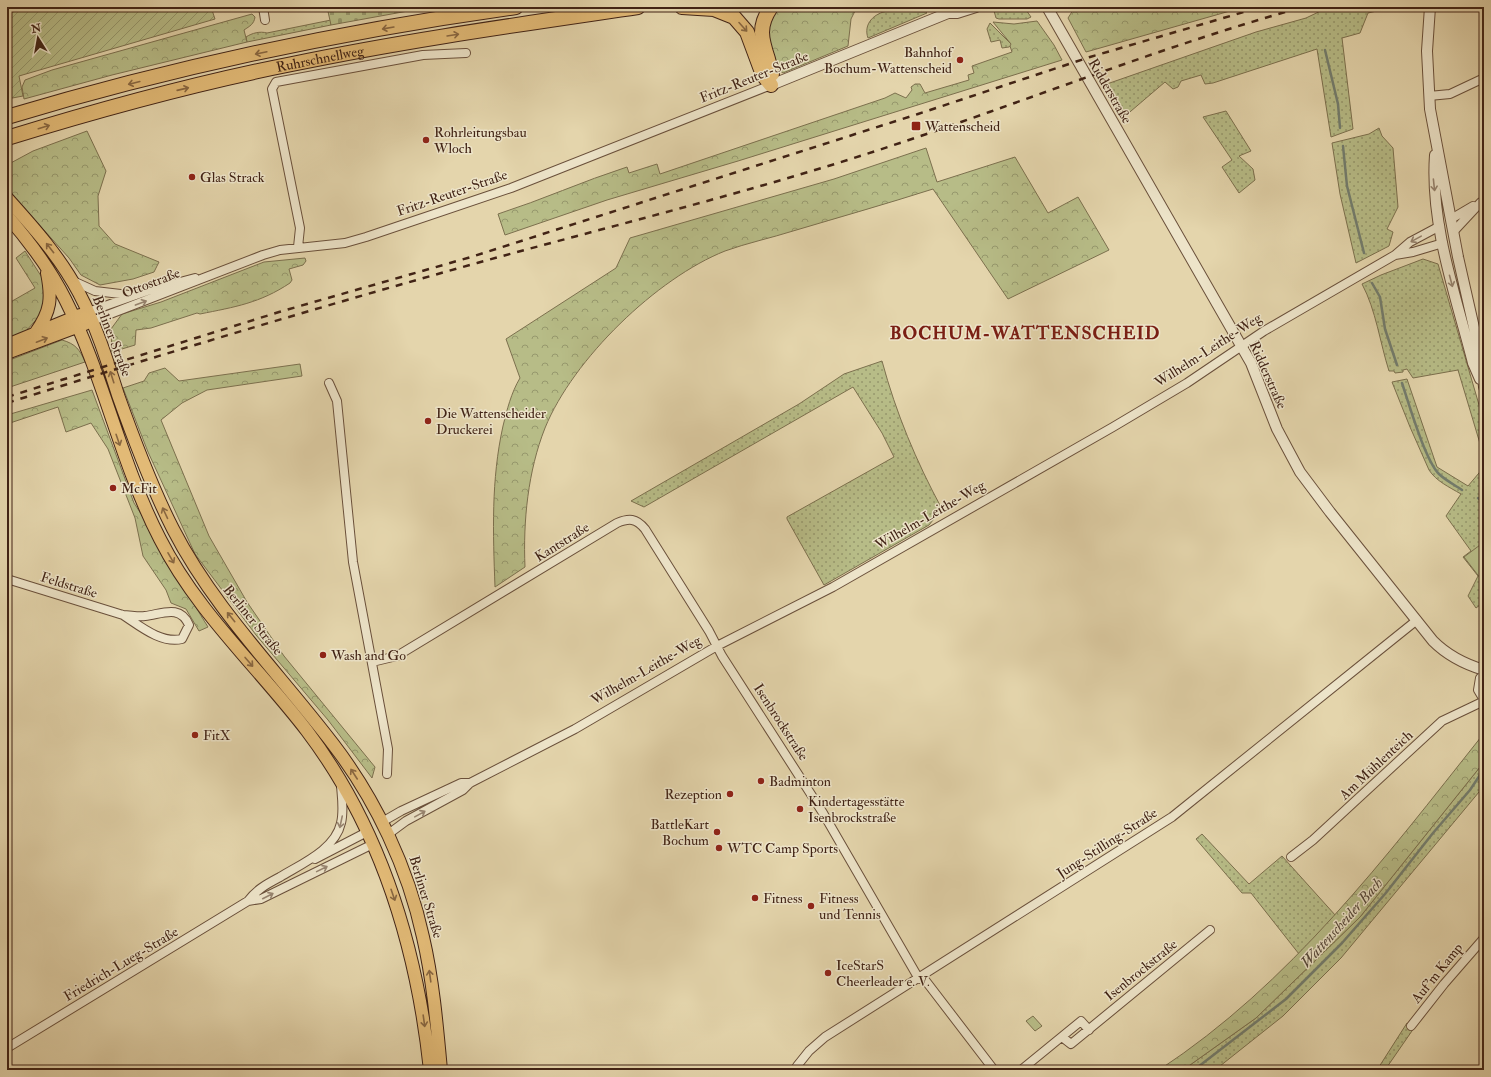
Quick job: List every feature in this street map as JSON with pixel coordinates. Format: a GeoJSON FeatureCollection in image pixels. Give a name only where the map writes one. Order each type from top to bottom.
{"type":"FeatureCollection","features":[{"type":"Feature","properties":{"kind":"highway","name":"Ruhrschnellweg"},"geometry":{"type":"LineString","coordinates":[[7,117],[52,104],[234,58],[329,38],[516,7]]}},
{"type":"Feature","properties":{"kind":"highway","name":"Ruhrschnellweg"},"geometry":{"type":"LineString","coordinates":[[7,138],[86,114],[168,92],[292,64],[415,41],[638,7]]}},
{"type":"Feature","properties":{"kind":"highway"},"geometry":{"type":"LineString","coordinates":[[682,7],[714,9],[734,17],[747,32],[763,75],[771,85]]}},
{"type":"Feature","properties":{"kind":"highway"},"geometry":{"type":"LineString","coordinates":[[771,7],[764,18],[762,43],[773,72],[771,85]]}},
{"type":"Feature","properties":{"kind":"main road","name":"Berliner Straße"},"geometry":{"type":"LineString","coordinates":[[7,198],[50,248],[72,280],[90,316],[148,474],[173,528],[190,559],[230,616],[336,747],[382,822],[404,872],[423,936],[434,1000],[441,1070]]}},
{"type":"Feature","properties":{"kind":"main road","name":"Berliner Straße"},"geometry":{"type":"LineString","coordinates":[[7,216],[46,267],[76,322],[137,488],[159,539],[173,563],[214,621],[308,733],[341,783],[373,844],[387,878],[407,940],[421,1003],[430,1070]]}},
{"type":"Feature","properties":{"kind":"main road"},"geometry":{"type":"LineString","coordinates":[[36,332],[45,320],[50,306],[50,290],[46,267]]}},
{"type":"Feature","properties":{"kind":"main road","name":"Ottostraße"},"geometry":{"type":"LineString","coordinates":[[7,353],[90,316]]}},
{"type":"Feature","properties":{"kind":"main road","name":"Ottostraße"},"geometry":{"type":"LineString","coordinates":[[7,345],[36,332],[76,322]]}},
{"type":"Feature","properties":{"kind":"main road","name":"Wilhelm-Leithe-Weg"},"geometry":{"type":"LineString","coordinates":[[367,832],[382,822]]}},
{"type":"Feature","properties":{"kind":"main road","name":"Wilhelm-Leithe-Weg"},"geometry":{"type":"LineString","coordinates":[[373,844],[387,834]]}},
{"type":"Feature","properties":{"kind":"street"},"geometry":{"type":"LineString","coordinates":[[263,7],[265,20]]}},
{"type":"Feature","properties":{"kind":"street","name":"Fritz-Reuter-Straße"},"geometry":{"type":"LineString","coordinates":[[298,247],[345,243],[511,188],[771,85],[951,10],[957,13],[976,7]]}},
{"type":"Feature","properties":{"kind":"street"},"geometry":{"type":"LineString","coordinates":[[1430,7],[1427,52],[1429,96],[1436,147],[1444,174],[1451,219],[1482,363],[1484,387]]}},
{"type":"Feature","properties":{"kind":"street","name":"Ridderstraße"},"geometry":{"type":"LineString","coordinates":[[1048,8],[1242,347],[1251,364],[1279,434],[1300,472],[1433,641],[1450,656],[1463,664],[1484,670]]}},
{"type":"Feature","properties":{"kind":"street"},"geometry":{"type":"LineString","coordinates":[[298,247],[300,228],[272,89],[276,82],[423,55],[466,53]]}},
{"type":"Feature","properties":{"kind":"street"},"geometry":{"type":"LineString","coordinates":[[1429,96],[1450,94],[1484,78]]}},
{"type":"Feature","properties":{"kind":"street"},"geometry":{"type":"LineString","coordinates":[[1436,147],[1434,177],[1443,242],[1473,363],[1484,387]]}},
{"type":"Feature","properties":{"kind":"street"},"geometry":{"type":"LineString","coordinates":[[1440,226],[1483,201]]}},
{"type":"Feature","properties":{"kind":"street"},"geometry":{"type":"LineString","coordinates":[[1443,242],[1483,201]]}},
{"type":"Feature","properties":{"kind":"street","name":"Wilhelm-Leithe-Weg"},"geometry":{"type":"LineString","coordinates":[[387,834],[463,790],[470,783],[575,729],[717,646],[834,587],[1113,427],[1187,383],[1264,332],[1394,255],[1410,242],[1440,226]]}},
{"type":"Feature","properties":{"kind":"street","name":"Wilhelm-Leithe-Weg"},"geometry":{"type":"LineString","coordinates":[[1394,255],[1413,252],[1443,242]]}},
{"type":"Feature","properties":{"kind":"street","name":"Ottostraße"},"geometry":{"type":"LineString","coordinates":[[90,316],[174,290],[263,255],[298,247]]}},
{"type":"Feature","properties":{"kind":"street","name":"Ottostraße"},"geometry":{"type":"LineString","coordinates":[[90,316],[134,295],[215,273]]}},
{"type":"Feature","properties":{"kind":"street","name":"Ottostraße"},"geometry":{"type":"LineString","coordinates":[[72,280],[95,291],[134,295]]}},
{"type":"Feature","properties":{"kind":"street"},"geometry":{"type":"LineString","coordinates":[[329,383],[337,401],[352,554],[388,749],[387,774]]}},
{"type":"Feature","properties":{"kind":"street","name":"Kantstraße"},"geometry":{"type":"LineString","coordinates":[[372,662],[397,656],[626,519],[634,519],[645,529],[717,646]]}},
{"type":"Feature","properties":{"kind":"street","name":"Feldstraße"},"geometry":{"type":"LineString","coordinates":[[7,579],[123,615],[164,639],[174,641],[182,639],[189,625],[185,616],[177,612],[168,611],[143,616],[123,615]]}},
{"type":"Feature","properties":{"kind":"street","name":"Jung-Stilling-Straße"},"geometry":{"type":"LineString","coordinates":[[797,1066],[809,1050],[825,1038],[1172,817],[1417,620]]}},
{"type":"Feature","properties":{"kind":"street","name":"Isenbrockstraße"},"geometry":{"type":"LineString","coordinates":[[717,646],[823,813],[920,977],[994,1070]]}},
{"type":"Feature","properties":{"kind":"street","name":"Am Mühlenteich"},"geometry":{"type":"LineString","coordinates":[[1291,857],[1313,840],[1442,721],[1484,700],[1478,690],[1480,678],[1484,674]]}},
{"type":"Feature","properties":{"kind":"street","name":"Friedrich-Lueg-Straße"},"geometry":{"type":"LineString","coordinates":[[7,1048],[248,901],[256,890],[312,859],[331,842],[338,832],[343,808],[341,783]]}},
{"type":"Feature","properties":{"kind":"street","name":"Wilhelm-Leithe-Weg"},"geometry":{"type":"LineString","coordinates":[[382,822],[461,783],[470,783]]}},
{"type":"Feature","properties":{"kind":"street","name":"Friedrich-Lueg-Straße"},"geometry":{"type":"LineString","coordinates":[[312,859],[317,859],[367,832]]}},
{"type":"Feature","properties":{"kind":"street","name":"Friedrich-Lueg-Straße"},"geometry":{"type":"LineString","coordinates":[[248,901],[261,899],[373,844]]}},
{"type":"Feature","properties":{"kind":"street","name":"Isenbrockstraße"},"geometry":{"type":"LineString","coordinates":[[1062,1037],[1071,1044],[1210,930]]}},
{"type":"Feature","properties":{"kind":"street","name":"Auf'm Kamp"},"geometry":{"type":"LineString","coordinates":[[1411,1026],[1444,984],[1484,938]]}},
{"type":"Feature","properties":{"kind":"street"},"geometry":{"type":"LineString","coordinates":[[1021,1070],[1081,1021],[1089,1030]]}},
{"type":"Feature","properties":{"kind":"green space"},"geometry":{"type":"Polygon","coordinates":[[[28,7],[211,7],[215,19],[19,76],[23,96],[7,99],[7,14],[28,7]]]}},
{"type":"Feature","properties":{"kind":"green space"},"geometry":{"type":"Polygon","coordinates":[[[327,7],[430,7],[331,25],[327,7]]]}},
{"type":"Feature","properties":{"kind":"green space"},"geometry":{"type":"Polygon","coordinates":[[[784,7],[857,7],[851,19],[848,46],[783,73],[774,63],[769,51],[767,44],[767,33],[773,15],[777,9],[784,7]]]}},
{"type":"Feature","properties":{"kind":"green space"},"geometry":{"type":"Polygon","coordinates":[[[1000,7],[1024,7],[1031,17],[1027,19],[999,19],[996,18],[994,11],[1000,7]]]}},
{"type":"Feature","properties":{"kind":"green space"},"geometry":{"type":"Polygon","coordinates":[[[1075,7],[1244,7],[1086,52],[1068,18],[1075,7]]]}},
{"type":"Feature","properties":{"kind":"green space"},"geometry":{"type":"Polygon","coordinates":[[[1329,7],[1394,7],[1368,13],[1360,33],[1342,38],[1353,129],[1331,137],[1317,49],[1213,83],[1205,84],[1201,75],[1181,81],[1178,87],[1173,89],[1165,82],[1124,117],[1104,85],[1256,32],[1306,18],[1329,7]]]}},
{"type":"Feature","properties":{"kind":"green space"},"geometry":{"type":"Polygon","coordinates":[[[888,11],[927,13],[868,38],[868,24],[878,14],[888,11]]]}},
{"type":"Feature","properties":{"kind":"green space"},"geometry":{"type":"Polygon","coordinates":[[[252,14],[255,17],[253,23],[244,30],[247,42],[112,75],[24,99],[22,87],[25,80],[52,70],[252,14]]]}},
{"type":"Feature","properties":{"kind":"green space"},"geometry":{"type":"Polygon","coordinates":[[[331,20],[331,25],[247,42],[246,37],[253,33],[267,33],[331,20]]]}},
{"type":"Feature","properties":{"kind":"green space"},"geometry":{"type":"Polygon","coordinates":[[[1037,21],[1054,45],[1062,60],[738,161],[607,200],[505,235],[498,214],[611,172],[627,167],[629,173],[657,164],[660,174],[885,98],[895,93],[906,98],[912,90],[911,87],[915,84],[920,84],[925,93],[969,80],[968,75],[974,73],[972,66],[1012,52],[1010,46],[1011,44],[993,22],[1014,24],[1037,21]]]}},
{"type":"Feature","properties":{"kind":"green space"},"geometry":{"type":"Polygon","coordinates":[[[990,23],[1012,45],[1002,48],[1000,40],[991,42],[987,29],[990,23]]]}},
{"type":"Feature","properties":{"kind":"green space"},"geometry":{"type":"Polygon","coordinates":[[[1226,111],[1251,151],[1239,156],[1253,169],[1255,180],[1239,193],[1222,167],[1232,160],[1203,117],[1226,111]]]}},
{"type":"Feature","properties":{"kind":"green space"},"geometry":{"type":"Polygon","coordinates":[[[1379,128],[1382,136],[1393,148],[1398,207],[1387,229],[1393,232],[1389,246],[1356,263],[1340,194],[1332,143],[1369,134],[1379,128]]]}},
{"type":"Feature","properties":{"kind":"green space"},"geometry":{"type":"Polygon","coordinates":[[[87,131],[106,171],[98,196],[99,226],[115,244],[159,262],[154,272],[133,279],[100,285],[81,275],[69,258],[7,189],[7,165],[33,151],[87,131]]]}},
{"type":"Feature","properties":{"kind":"green space"},"geometry":{"type":"Polygon","coordinates":[[[926,148],[937,182],[1015,157],[1048,213],[1078,197],[1109,250],[1008,299],[933,189],[785,234],[733,248],[699,264],[672,280],[620,324],[596,349],[575,375],[558,402],[545,428],[534,461],[526,514],[525,567],[495,587],[493,527],[496,466],[506,414],[520,378],[506,339],[616,268],[630,238],[834,179],[926,148]]]}},
{"type":"Feature","properties":{"kind":"green space"},"geometry":{"type":"Polygon","coordinates":[[[25,251],[43,279],[46,298],[44,311],[26,331],[7,340],[7,304],[35,288],[16,258],[25,251]]]}},
{"type":"Feature","properties":{"kind":"green space"},"geometry":{"type":"Polygon","coordinates":[[[305,258],[306,261],[303,265],[289,269],[292,280],[279,290],[258,300],[200,314],[197,313],[151,328],[136,330],[135,345],[112,352],[111,329],[122,314],[161,302],[264,262],[305,258]]]}},
{"type":"Feature","properties":{"kind":"green space"},"geometry":{"type":"Polygon","coordinates":[[[1423,259],[1438,264],[1484,422],[1484,457],[1458,370],[1413,378],[1407,369],[1403,370],[1403,372],[1395,373],[1394,371],[1389,371],[1371,305],[1362,284],[1423,259]]]}},
{"type":"Feature","properties":{"kind":"green space"},"geometry":{"type":"Polygon","coordinates":[[[62,340],[71,343],[77,348],[85,362],[7,388],[7,361],[62,340]]]}},
{"type":"Feature","properties":{"kind":"green space"},"geometry":{"type":"Polygon","coordinates":[[[882,361],[900,418],[924,473],[942,509],[929,525],[824,585],[787,517],[894,457],[882,433],[853,387],[644,507],[631,501],[799,404],[844,374],[882,361]]]}},
{"type":"Feature","properties":{"kind":"green space"},"geometry":{"type":"Polygon","coordinates":[[[300,364],[302,376],[207,390],[182,403],[161,420],[209,536],[247,602],[284,656],[375,767],[372,778],[328,720],[256,635],[195,554],[148,452],[123,388],[144,381],[149,373],[165,368],[179,381],[300,364]]]}},
{"type":"Feature","properties":{"kind":"green space"},"geometry":{"type":"Polygon","coordinates":[[[1407,379],[1437,467],[1468,486],[1484,467],[1484,602],[1476,608],[1468,596],[1478,576],[1463,557],[1471,551],[1446,516],[1461,494],[1439,481],[1429,470],[1392,382],[1407,379]]]}},
{"type":"Feature","properties":{"kind":"green space"},"geometry":{"type":"Polygon","coordinates":[[[92,390],[134,503],[147,523],[163,554],[208,627],[199,631],[186,609],[171,603],[166,590],[143,556],[135,518],[108,449],[91,423],[66,432],[58,407],[7,424],[7,415],[92,390]]]}},
{"type":"Feature","properties":{"kind":"green space"},"geometry":{"type":"Polygon","coordinates":[[[1484,542],[1484,583],[1464,557],[1484,542]]]}},
{"type":"Feature","properties":{"kind":"green space"},"geometry":{"type":"Polygon","coordinates":[[[1484,729],[1484,762],[1360,917],[1256,1018],[1183,1070],[1159,1070],[1207,1036],[1251,999],[1293,959],[1333,917],[1409,828],[1481,737],[1484,729]]]}},
{"type":"Feature","properties":{"kind":"green space"},"geometry":{"type":"Polygon","coordinates":[[[1484,762],[1484,786],[1341,958],[1283,1016],[1215,1070],[1183,1070],[1256,1018],[1360,917],[1484,762]]]}},
{"type":"Feature","properties":{"kind":"green space"},"geometry":{"type":"Polygon","coordinates":[[[1202,834],[1249,884],[1282,856],[1336,916],[1299,954],[1251,893],[1242,893],[1196,839],[1202,834]]]}},
{"type":"Feature","properties":{"kind":"green space"},"geometry":{"type":"Polygon","coordinates":[[[1033,1016],[1042,1026],[1035,1031],[1026,1021],[1033,1016]]]}},
{"type":"Feature","properties":{"kind":"green space"},"geometry":{"type":"Polygon","coordinates":[[[1407,1023],[1414,1028],[1385,1070],[1377,1070],[1407,1023]]]}},
{"type":"Feature","properties":{"kind":"waterway"},"geometry":{"type":"LineString","coordinates":[[1325,50],[1338,104],[1340,128]]}},
{"type":"Feature","properties":{"kind":"waterway"},"geometry":{"type":"LineString","coordinates":[[1343,146],[1347,186],[1364,253]]}},
{"type":"Feature","properties":{"kind":"waterway"},"geometry":{"type":"LineString","coordinates":[[1372,283],[1380,297],[1385,329],[1397,365]]}},
{"type":"Feature","properties":{"kind":"waterway"},"geometry":{"type":"LineString","coordinates":[[1402,383],[1428,457],[1441,476],[1462,490]]}},
{"type":"Feature","properties":{"kind":"waterway"},"geometry":{"type":"LineString","coordinates":[[1478,498],[1484,503]]}},
{"type":"Feature","properties":{"kind":"waterway","name":"Wattenscheider Bach"},"geometry":{"type":"LineString","coordinates":[[1194,1070],[1286,999],[1342,943],[1385,894],[1433,833],[1470,790],[1484,769]]}},
{"type":"Feature","properties":{"kind":"railway"},"geometry":{"type":"LineString","coordinates":[[7,397],[279,312],[471,257],[918,114],[1090,57],[1261,7]]}},
{"type":"Feature","properties":{"kind":"railway"},"geometry":{"type":"LineString","coordinates":[[7,403],[359,297],[825,167],[945,128],[1123,64],[1303,7]]}},
{"type":"Feature","properties":{"kind":"place","name":"Bahnhof Bochum-Wattenscheid"},"geometry":{"type":"Point","coordinates":[960,60]}},
{"type":"Feature","properties":{"kind":"place","name":"Wattenscheid"},"geometry":{"type":"Point","coordinates":[916,126]}},
{"type":"Feature","properties":{"kind":"place","name":"Rohrleitungsbau Wloch"},"geometry":{"type":"Point","coordinates":[426,140]}},
{"type":"Feature","properties":{"kind":"place","name":"Glas Strack"},"geometry":{"type":"Point","coordinates":[192,177]}},
{"type":"Feature","properties":{"kind":"place","name":"Die Wattenscheider Druckerei"},"geometry":{"type":"Point","coordinates":[428,421]}},
{"type":"Feature","properties":{"kind":"place","name":"McFit"},"geometry":{"type":"Point","coordinates":[113,488]}},
{"type":"Feature","properties":{"kind":"place","name":"Wash and Go"},"geometry":{"type":"Point","coordinates":[323,655]}},
{"type":"Feature","properties":{"kind":"place","name":"FitX"},"geometry":{"type":"Point","coordinates":[195,735]}},
{"type":"Feature","properties":{"kind":"place","name":"Badminton"},"geometry":{"type":"Point","coordinates":[761,781]}},
{"type":"Feature","properties":{"kind":"place","name":"Rezeption"},"geometry":{"type":"Point","coordinates":[730,794]}},
{"type":"Feature","properties":{"kind":"place","name":"Kindertagesstätte Isenbrockstraße"},"geometry":{"type":"Point","coordinates":[800,809]}},
{"type":"Feature","properties":{"kind":"place","name":"BattleKart Bochum"},"geometry":{"type":"Point","coordinates":[717,832]}},
{"type":"Feature","properties":{"kind":"place","name":"WTC Camp Sports"},"geometry":{"type":"Point","coordinates":[719,848]}},
{"type":"Feature","properties":{"kind":"place","name":"Fitness"},"geometry":{"type":"Point","coordinates":[755,898]}},
{"type":"Feature","properties":{"kind":"place","name":"Fitness und Tennis"},"geometry":{"type":"Point","coordinates":[811,906]}},
{"type":"Feature","properties":{"kind":"place","name":"IceStarS Cheerleader e. V."},"geometry":{"type":"Point","coordinates":[828,973]}},
{"type":"Feature","properties":{"kind":"district","name":"BOCHUM-WATTENSCHEID"},"geometry":{"type":"Point","coordinates":[1025,333]}}]}
